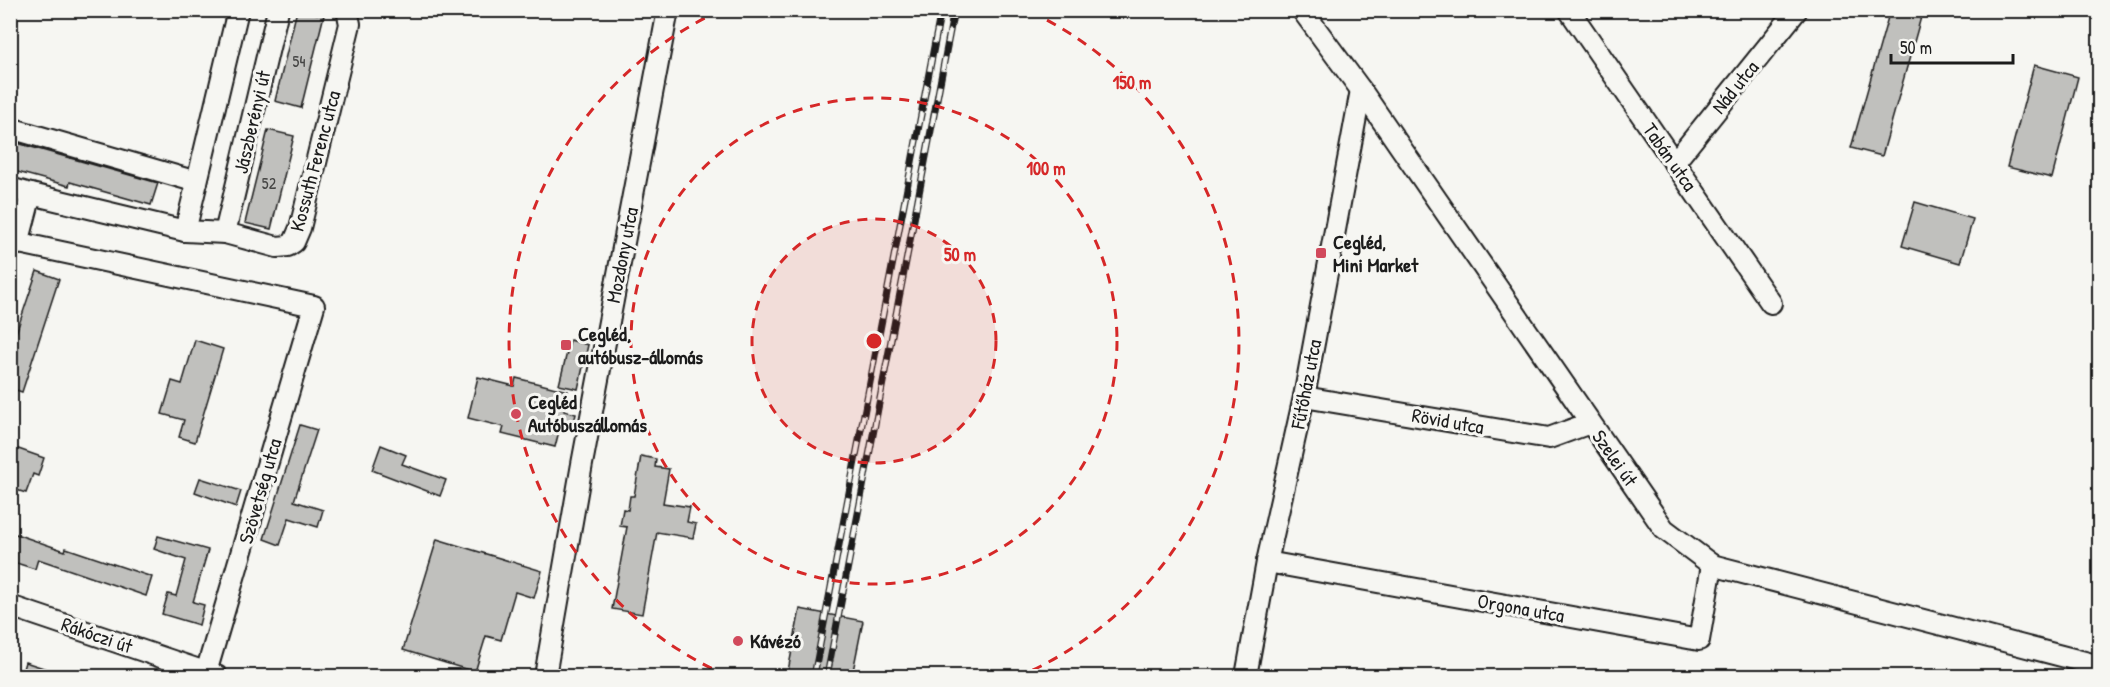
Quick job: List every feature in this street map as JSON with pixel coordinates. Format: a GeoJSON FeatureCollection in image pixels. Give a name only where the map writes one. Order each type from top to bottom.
{"type":"FeatureCollection","features":[{"type":"Feature","properties":{"kind":"street"},"geometry":{"type":"LineString","coordinates":[[185,231],[238,10]]}},
{"type":"Feature","properties":{"kind":"street","name":"Jászberényi út"},"geometry":{"type":"LineString","coordinates":[[225,233],[278,10]]}},
{"type":"Feature","properties":{"kind":"street","name":"Kossuth Ferenc utca"},"geometry":{"type":"LineString","coordinates":[[225,233],[277,247],[288,246],[294,242],[300,228],[350,24],[347,10]]}},
{"type":"Feature","properties":{"kind":"street","name":"Mozdony utca"},"geometry":{"type":"LineString","coordinates":[[545,676],[582,464],[668,10]]}},
{"type":"Feature","properties":{"kind":"street","name":"Szelei út"},"geometry":{"type":"LineString","coordinates":[[1302,10],[1361,90],[1664,529],[1712,565],[2100,666]]}},
{"type":"Feature","properties":{"kind":"street","name":"Tabán utca"},"geometry":{"type":"LineString","coordinates":[[1569,10],[1772,303]]}},
{"type":"Feature","properties":{"kind":"street","name":"Nád utca"},"geometry":{"type":"LineString","coordinates":[[1674,162],[1797,10]]}},
{"type":"Feature","properties":{"kind":"street","name":"Fűtőház utca"},"geometry":{"type":"LineString","coordinates":[[1246,676],[1267,562],[1304,397],[1361,90]]}},
{"type":"Feature","properties":{"kind":"street"},"geometry":{"type":"LineString","coordinates":[[10,128],[197,182]]}},
{"type":"Feature","properties":{"kind":"street"},"geometry":{"type":"LineString","coordinates":[[10,188],[185,231],[225,233]]}},
{"type":"Feature","properties":{"kind":"street"},"geometry":{"type":"LineString","coordinates":[[14,243],[31,194]]}},
{"type":"Feature","properties":{"kind":"street","name":"Szövetség utca"},"geometry":{"type":"LineString","coordinates":[[14,243],[314,306],[209,675]]}},
{"type":"Feature","properties":{"kind":"street","name":"Rövid utca"},"geometry":{"type":"LineString","coordinates":[[1304,397],[1549,438],[1590,423]]}},
{"type":"Feature","properties":{"kind":"street","name":"Orgona utca"},"geometry":{"type":"LineString","coordinates":[[1267,562],[1699,640],[1712,565]]}},
{"type":"Feature","properties":{"kind":"street","name":"Rákóczi út"},"geometry":{"type":"LineString","coordinates":[[10,606],[209,675]]}},
{"type":"Feature","properties":{"kind":"building"},"geometry":{"type":"Polygon","coordinates":[[[297,10],[324,15],[301,108],[275,101],[297,10]]]}},
{"type":"Feature","properties":{"kind":"building"},"geometry":{"type":"Polygon","coordinates":[[[1890,10],[1923,10],[1882,156],[1851,148],[1890,10]]]}},
{"type":"Feature","properties":{"kind":"building"},"geometry":{"type":"Polygon","coordinates":[[[2034,65],[2078,77],[2052,178],[2007,167],[2034,65]]]}},
{"type":"Feature","properties":{"kind":"building"},"geometry":{"type":"Polygon","coordinates":[[[268,130],[294,136],[271,229],[245,223],[268,130]]]}},
{"type":"Feature","properties":{"kind":"building"},"geometry":{"type":"Polygon","coordinates":[[[10,141],[158,183],[151,205],[70,182],[69,186],[10,170],[10,141]]]}},
{"type":"Feature","properties":{"kind":"building"},"geometry":{"type":"Polygon","coordinates":[[[1915,202],[1973,219],[1960,263],[1902,246],[1915,202]]]}},
{"type":"Feature","properties":{"kind":"building"},"geometry":{"type":"Polygon","coordinates":[[[37,271],[59,279],[22,392],[10,388],[10,351],[37,271]]]}},
{"type":"Feature","properties":{"kind":"building"},"geometry":{"type":"Polygon","coordinates":[[[195,340],[223,349],[195,442],[179,437],[184,420],[162,414],[172,381],[182,384],[195,340]]]}},
{"type":"Feature","properties":{"kind":"building"},"geometry":{"type":"Polygon","coordinates":[[[570,340],[588,345],[578,389],[559,385],[570,340]]]}},
{"type":"Feature","properties":{"kind":"building","name":"Cegléd Autóbuszállomás"},"geometry":{"type":"Polygon","coordinates":[[[478,377],[514,386],[516,378],[568,391],[564,411],[576,414],[572,430],[560,427],[555,447],[502,434],[504,427],[468,418],[478,377]]]}},
{"type":"Feature","properties":{"kind":"building"},"geometry":{"type":"Polygon","coordinates":[[[300,425],[317,430],[294,501],[323,510],[318,527],[289,518],[280,545],[264,539],[300,425]]]}},
{"type":"Feature","properties":{"kind":"building"},"geometry":{"type":"Polygon","coordinates":[[[381,445],[406,455],[402,464],[446,480],[440,496],[372,470],[381,445]]]}},
{"type":"Feature","properties":{"kind":"building"},"geometry":{"type":"Polygon","coordinates":[[[10,446],[44,458],[38,476],[33,474],[26,493],[10,488],[10,446]]]}},
{"type":"Feature","properties":{"kind":"building"},"geometry":{"type":"Polygon","coordinates":[[[641,456],[656,459],[655,467],[669,469],[663,503],[690,507],[687,522],[696,524],[693,538],[657,532],[642,614],[612,609],[627,527],[620,526],[623,509],[628,510],[630,496],[634,496],[641,456]]]}},
{"type":"Feature","properties":{"kind":"building"},"geometry":{"type":"Polygon","coordinates":[[[200,478],[241,491],[236,507],[195,492],[200,478]]]}},
{"type":"Feature","properties":{"kind":"building"},"geometry":{"type":"Polygon","coordinates":[[[10,532],[152,577],[146,596],[38,559],[35,569],[10,561],[10,532]]]}},
{"type":"Feature","properties":{"kind":"building"},"geometry":{"type":"Polygon","coordinates":[[[158,536],[208,550],[193,602],[204,605],[199,625],[162,614],[168,594],[176,596],[186,560],[154,549],[158,536]]]}},
{"type":"Feature","properties":{"kind":"building"},"geometry":{"type":"Polygon","coordinates":[[[437,539],[542,571],[534,598],[515,592],[501,640],[486,636],[475,672],[403,650],[437,539]]]}},
{"type":"Feature","properties":{"kind":"building"},"geometry":{"type":"Polygon","coordinates":[[[800,609],[863,621],[852,676],[787,676],[800,609]]]}},
{"type":"Feature","properties":{"kind":"building"},"geometry":{"type":"Polygon","coordinates":[[[25,662],[62,674],[61,676],[21,676],[25,662]]]}},
{"type":"Feature","properties":{"kind":"railway"},"geometry":{"type":"LineString","coordinates":[[814,676],[941,10]]}},
{"type":"Feature","properties":{"kind":"railway"},"geometry":{"type":"LineString","coordinates":[[827,676],[954,10]]}},
{"type":"Feature","properties":{"kind":"place","name":"Cegléd, Mini Market"},"geometry":{"type":"Point","coordinates":[1321,253]}},
{"type":"Feature","properties":{"kind":"place","name":"Cegléd, autóbusz-állomás"},"geometry":{"type":"Point","coordinates":[566,345]}},
{"type":"Feature","properties":{"kind":"place","name":"Cegléd Autóbuszállomás"},"geometry":{"type":"Point","coordinates":[516,414]}},
{"type":"Feature","properties":{"kind":"place","name":"Kávézó"},"geometry":{"type":"Point","coordinates":[738,641]}}]}
